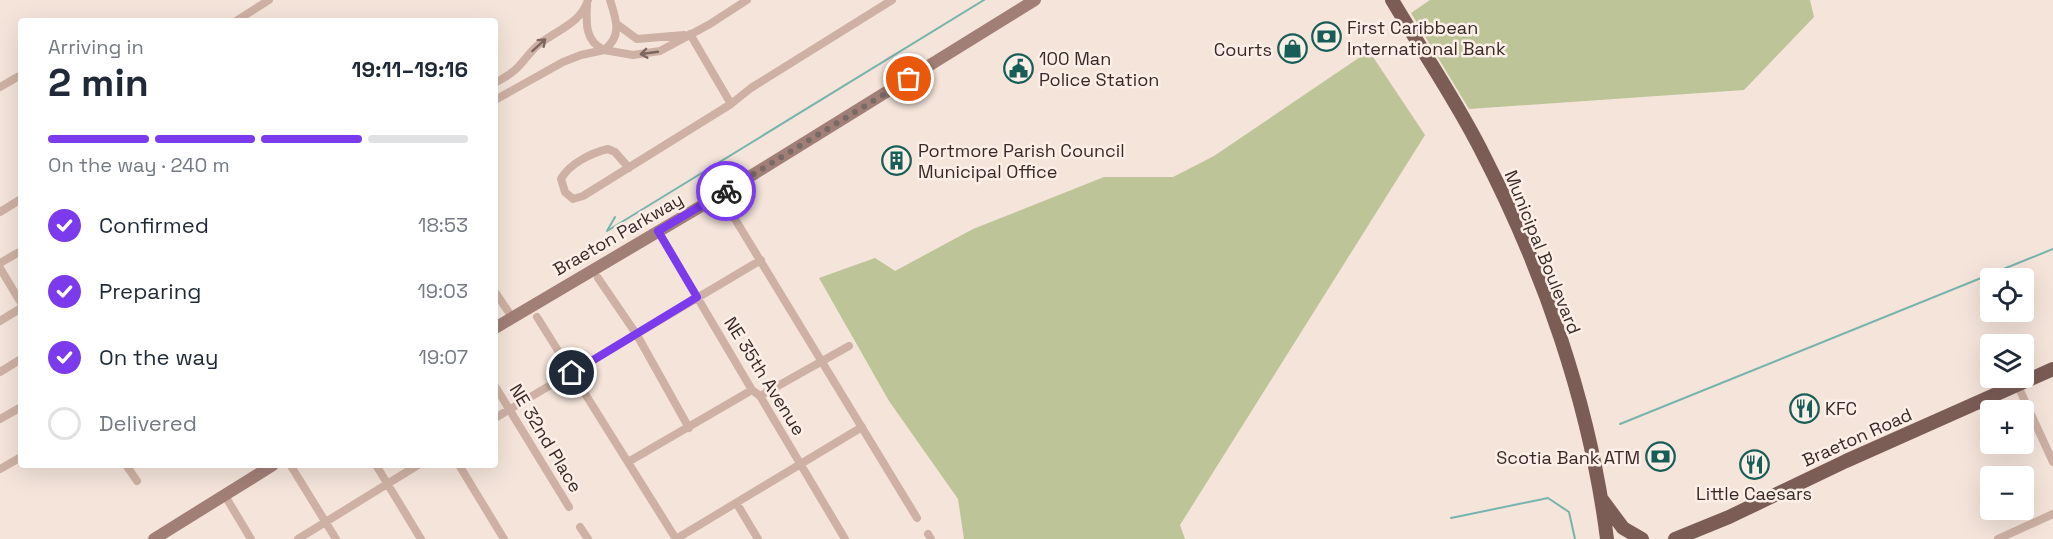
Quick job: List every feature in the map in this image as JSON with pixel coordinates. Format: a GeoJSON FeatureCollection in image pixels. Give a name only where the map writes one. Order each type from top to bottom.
{"type":"FeatureCollection","features":[{"type":"Feature","properties":{"kind":"main road","name":"Municipal Boulevard"},"geometry":{"type":"LineString","coordinates":[[1392,0],[1480,147],[1524,243],[1561,339],[1593,455],[1607,539]]}},
{"type":"Feature","properties":{"kind":"main road","name":"Braeton Road"},"geometry":{"type":"LineString","coordinates":[[2034,378],[2053,369]]}},
{"type":"Feature","properties":{"kind":"main road","name":"Braeton Road"},"geometry":{"type":"LineString","coordinates":[[1675,539],[1729,517],[1846,461],[2013,388]]}},
{"type":"Feature","properties":{"kind":"main road"},"geometry":{"type":"LineString","coordinates":[[1602,499],[1623,528],[1642,539]]}},
{"type":"Feature","properties":{"kind":"main road"},"geometry":{"type":"LineString","coordinates":[[1699,539],[1729,517]]}},
{"type":"Feature","properties":{"kind":"street"},"geometry":{"type":"LineString","coordinates":[[244,18],[269,0]]}},
{"type":"Feature","properties":{"kind":"street"},"geometry":{"type":"LineString","coordinates":[[498,98],[563,62],[604,50],[612,44],[618,25],[610,0]]}},
{"type":"Feature","properties":{"kind":"street"},"geometry":{"type":"LineString","coordinates":[[587,2],[587,27],[591,41],[604,50],[633,55],[660,51],[747,0]]}},
{"type":"Feature","properties":{"kind":"street"},"geometry":{"type":"LineString","coordinates":[[629,168],[615,152],[608,149],[596,152],[565,171],[561,179],[565,192],[573,199],[584,196],[675,142],[751,88],[892,0]]}},
{"type":"Feature","properties":{"kind":"street","name":"Braeton Parkway"},"geometry":{"type":"LineString","coordinates":[[498,326],[1035,0]]}},
{"type":"Feature","properties":{"kind":"street"},"geometry":{"type":"LineString","coordinates":[[498,81],[517,69],[543,41],[570,24],[587,2]]}},
{"type":"Feature","properties":{"kind":"street"},"geometry":{"type":"LineString","coordinates":[[618,25],[637,39],[690,34]]}},
{"type":"Feature","properties":{"kind":"street"},"geometry":{"type":"LineString","coordinates":[[690,34],[731,104]]}},
{"type":"Feature","properties":{"kind":"street"},"geometry":{"type":"LineString","coordinates":[[0,87],[18,77]]}},
{"type":"Feature","properties":{"kind":"street"},"geometry":{"type":"LineString","coordinates":[[724,201],[823,360],[917,518]]}},
{"type":"Feature","properties":{"kind":"street"},"geometry":{"type":"LineString","coordinates":[[0,212],[18,202]]}},
{"type":"Feature","properties":{"kind":"street","name":"NE 35th Avenue"},"geometry":{"type":"LineString","coordinates":[[658,231],[752,390],[760,396],[845,539]]}},
{"type":"Feature","properties":{"kind":"street"},"geometry":{"type":"LineString","coordinates":[[18,252],[0,266],[18,300]]}},
{"type":"Feature","properties":{"kind":"street"},"geometry":{"type":"LineString","coordinates":[[498,416],[761,260]]}},
{"type":"Feature","properties":{"kind":"street"},"geometry":{"type":"LineString","coordinates":[[598,278],[637,335],[689,428]]}},
{"type":"Feature","properties":{"kind":"street"},"geometry":{"type":"LineString","coordinates":[[498,296],[512,317]]}},
{"type":"Feature","properties":{"kind":"street"},"geometry":{"type":"LineString","coordinates":[[0,321],[18,308]]}},
{"type":"Feature","properties":{"kind":"street"},"geometry":{"type":"LineString","coordinates":[[537,316],[676,539],[862,428]]}},
{"type":"Feature","properties":{"kind":"street"},"geometry":{"type":"LineString","coordinates":[[760,396],[849,346]]}},
{"type":"Feature","properties":{"kind":"street"},"geometry":{"type":"LineString","coordinates":[[0,372],[18,361]]}},
{"type":"Feature","properties":{"kind":"street"},"geometry":{"type":"LineString","coordinates":[[2019,388],[2053,462]]}},
{"type":"Feature","properties":{"kind":"street"},"geometry":{"type":"LineString","coordinates":[[628,462],[752,390]]}},
{"type":"Feature","properties":{"kind":"street","name":"NE 32nd Place"},"geometry":{"type":"LineString","coordinates":[[498,391],[568,507]]}},
{"type":"Feature","properties":{"kind":"street"},"geometry":{"type":"LineString","coordinates":[[0,420],[18,408]]}},
{"type":"Feature","properties":{"kind":"street"},"geometry":{"type":"LineString","coordinates":[[0,469],[18,459]]}},
{"type":"Feature","properties":{"kind":"street"},"geometry":{"type":"LineString","coordinates":[[128,468],[137,481]]}},
{"type":"Feature","properties":{"kind":"street"},"geometry":{"type":"LineString","coordinates":[[154,539],[268,468]]}},
{"type":"Feature","properties":{"kind":"street"},"geometry":{"type":"LineString","coordinates":[[292,468],[336,539]]}},
{"type":"Feature","properties":{"kind":"street"},"geometry":{"type":"LineString","coordinates":[[378,468],[421,539]]}},
{"type":"Feature","properties":{"kind":"street"},"geometry":{"type":"LineString","coordinates":[[298,539],[413,468]]}},
{"type":"Feature","properties":{"kind":"street"},"geometry":{"type":"LineString","coordinates":[[461,468],[504,539]]}},
{"type":"Feature","properties":{"kind":"street"},"geometry":{"type":"LineString","coordinates":[[224,494],[251,539]]}},
{"type":"Feature","properties":{"kind":"street"},"geometry":{"type":"LineString","coordinates":[[737,504],[758,539]]}},
{"type":"Feature","properties":{"kind":"street"},"geometry":{"type":"LineString","coordinates":[[1998,539],[2053,514]]}},
{"type":"Feature","properties":{"kind":"street"},"geometry":{"type":"LineString","coordinates":[[580,527],[588,539]]}},
{"type":"Feature","properties":{"kind":"green space"},"geometry":{"type":"Polygon","coordinates":[[[1430,0],[1810,0],[1814,17],[1744,90],[1469,109],[1411,13],[1430,0]]]}},
{"type":"Feature","properties":{"kind":"green space"},"geometry":{"type":"Polygon","coordinates":[[[1369,51],[1425,135],[1180,525],[1185,539],[964,539],[958,499],[889,401],[819,278],[875,258],[895,271],[973,229],[1104,177],[1173,177],[1214,156],[1369,51]]]}},
{"type":"Feature","properties":{"kind":"waterway"},"geometry":{"type":"LineString","coordinates":[[615,217],[607,231],[984,0]]}},
{"type":"Feature","properties":{"kind":"waterway"},"geometry":{"type":"LineString","coordinates":[[1620,424],[2053,249]]}},
{"type":"Feature","properties":{"kind":"waterway"},"geometry":{"type":"LineString","coordinates":[[1451,518],[1548,498],[1569,512],[1575,539]]}},
{"type":"Feature","properties":{"kind":"way so far"},"geometry":{"type":"LineString","coordinates":[[726,191],[909,79]]}},
{"type":"Feature","properties":{"kind":"place","name":"First Caribbean International Bank"},"geometry":{"type":"Point","coordinates":[1326,37]}},
{"type":"Feature","properties":{"kind":"place","name":"Courts"},"geometry":{"type":"Point","coordinates":[1293,49]}},
{"type":"Feature","properties":{"kind":"place","name":"100 Man Police Station"},"geometry":{"type":"Point","coordinates":[1018,68]}},
{"type":"Feature","properties":{"kind":"place","name":"Portmore Parish Council Municipal Office"},"geometry":{"type":"Point","coordinates":[897,160]}},
{"type":"Feature","properties":{"kind":"place","name":"KFC"},"geometry":{"type":"Point","coordinates":[1804,408]}},
{"type":"Feature","properties":{"kind":"place","name":"Scotia Bank ATM"},"geometry":{"type":"Point","coordinates":[1661,457]}},
{"type":"Feature","properties":{"kind":"place","name":"Little Caesars"},"geometry":{"type":"Point","coordinates":[1754,464]}},
{"type":"Feature","properties":{"kind":"route"},"geometry":{"type":"LineString","coordinates":[[572,373],[697,297],[658,231],[726,191]]}}]}
